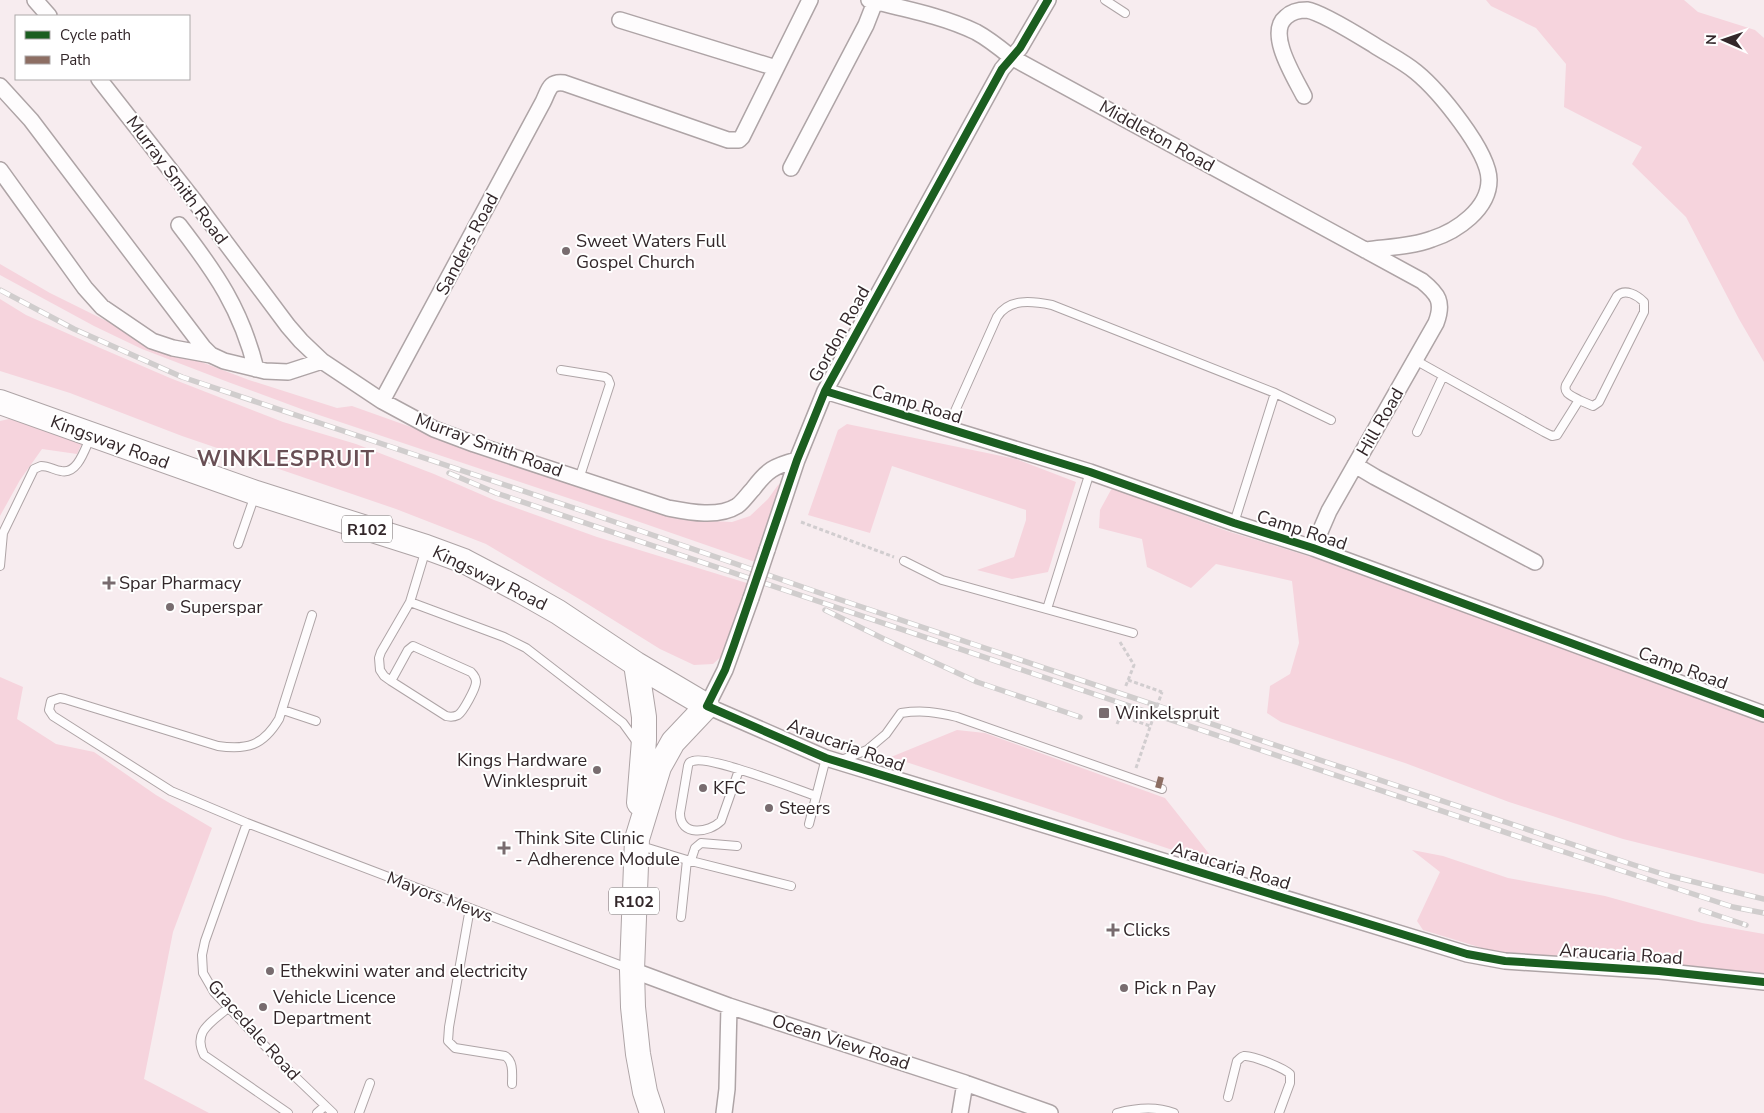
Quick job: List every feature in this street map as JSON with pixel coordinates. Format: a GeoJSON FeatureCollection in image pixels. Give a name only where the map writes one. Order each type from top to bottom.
{"type":"FeatureCollection","features":[{"type":"Feature","properties":{"kind":"main road","name":"Kingsway Road"},"geometry":{"type":"LineString","coordinates":[[1,403],[256,493],[464,561],[521,590],[558,612],[636,664],[707,706]]}},
{"type":"Feature","properties":{"kind":"main road"},"geometry":{"type":"LineString","coordinates":[[636,664],[644,717],[637,842]]}},
{"type":"Feature","properties":{"kind":"main road","name":"R102"},"geometry":{"type":"LineString","coordinates":[[652,1113],[638,1054],[633,1007],[632,970],[637,842],[660,768],[673,742],[707,706]]}},
{"type":"Feature","properties":{"kind":"street"},"geometry":{"type":"LineString","coordinates":[[35,0],[47,15]]}},
{"type":"Feature","properties":{"kind":"street"},"geometry":{"type":"LineString","coordinates":[[620,20],[776,68],[810,0]]}},
{"type":"Feature","properties":{"kind":"street","name":"Gordon Road"},"geometry":{"type":"LineString","coordinates":[[707,706],[725,670],[797,460],[825,391],[1002,69],[1020,48],[1048,0]]}},
{"type":"Feature","properties":{"kind":"street"},"geometry":{"type":"LineString","coordinates":[[791,168],[866,25],[872,1]]}},
{"type":"Feature","properties":{"kind":"street","name":"Middleton Road"},"geometry":{"type":"LineString","coordinates":[[872,1],[957,24],[990,40],[1011,57],[1422,280],[1436,294]]}},
{"type":"Feature","properties":{"kind":"street"},"geometry":{"type":"LineString","coordinates":[[1304,96],[1279,42],[1278,29],[1285,18],[1294,12],[1307,10],[1362,38],[1416,72],[1450,108],[1473,139],[1487,167],[1489,179],[1487,194],[1469,218],[1455,228],[1432,240],[1420,243],[1365,250]]}},
{"type":"Feature","properties":{"kind":"street","name":"Sanders Road"},"geometry":{"type":"LineString","coordinates":[[382,401],[550,86],[555,83],[564,83],[728,140],[736,141],[742,137],[776,68]]}},
{"type":"Feature","properties":{"kind":"street","name":"Murray Smith Road"},"geometry":{"type":"LineString","coordinates":[[100,80],[301,341],[322,361],[382,401],[434,429],[474,444],[668,508],[690,512],[724,511],[737,506],[746,498],[764,474],[773,467],[797,460]]}},
{"type":"Feature","properties":{"kind":"street"},"geometry":{"type":"LineString","coordinates":[[0,86],[31,120],[211,355]]}},
{"type":"Feature","properties":{"kind":"street"},"geometry":{"type":"LineString","coordinates":[[0,170],[84,288],[102,307],[152,341],[173,348],[211,355],[224,361],[265,371],[288,372],[322,361]]}},
{"type":"Feature","properties":{"kind":"street"},"geometry":{"type":"LineString","coordinates":[[179,225],[214,270],[248,340],[256,369]]}},
{"type":"Feature","properties":{"kind":"street","name":"Hill Road"},"geometry":{"type":"LineString","coordinates":[[1313,548],[1329,511],[1439,315],[1440,302],[1436,294]]}},
{"type":"Feature","properties":{"kind":"street","name":"Camp Road"},"geometry":{"type":"LineString","coordinates":[[825,391],[1090,472],[1234,523],[1313,548],[1764,714]]}},
{"type":"Feature","properties":{"kind":"street"},"geometry":{"type":"LineString","coordinates":[[1355,465],[1535,562]]}},
{"type":"Feature","properties":{"kind":"street","name":"Araucaria Road"},"geometry":{"type":"LineString","coordinates":[[707,706],[826,758],[1468,954],[1505,961],[1660,971],[1764,982]]}},
{"type":"Feature","properties":{"kind":"street","name":"Ocean View Road"},"geometry":{"type":"LineString","coordinates":[[632,970],[728,1006],[965,1083],[1050,1113]]}},
{"type":"Feature","properties":{"kind":"street"},"geometry":{"type":"LineString","coordinates":[[724,1113],[727,1089],[728,1006]]}},
{"type":"Feature","properties":{"kind":"street"},"geometry":{"type":"LineString","coordinates":[[960,1113],[965,1083]]}},
{"type":"Feature","properties":{"kind":"lane"},"geometry":{"type":"LineString","coordinates":[[1105,0],[1126,13]]}},
{"type":"Feature","properties":{"kind":"lane"},"geometry":{"type":"LineString","coordinates":[[1626,292],[1642,300],[1644,302],[1644,312],[1598,402],[1592,406],[1579,400],[1566,392],[1565,386],[1617,296],[1626,292]]}},
{"type":"Feature","properties":{"kind":"lane"},"geometry":{"type":"LineString","coordinates":[[947,429],[997,317],[1002,310],[1011,304],[1024,302],[1052,305],[1275,392],[1331,420]]}},
{"type":"Feature","properties":{"kind":"lane"},"geometry":{"type":"LineString","coordinates":[[1415,360],[1552,436],[1559,434],[1579,400]]}},
{"type":"Feature","properties":{"kind":"lane"},"geometry":{"type":"LineString","coordinates":[[560,370],[605,376],[610,384],[579,479]]}},
{"type":"Feature","properties":{"kind":"lane"},"geometry":{"type":"LineString","coordinates":[[1417,432],[1443,376]]}},
{"type":"Feature","properties":{"kind":"lane"},"geometry":{"type":"LineString","coordinates":[[1234,523],[1275,392]]}},
{"type":"Feature","properties":{"kind":"lane"},"geometry":{"type":"LineString","coordinates":[[0,566],[3,532],[34,469],[42,466],[62,472],[72,470],[92,435]]}},
{"type":"Feature","properties":{"kind":"lane"},"geometry":{"type":"LineString","coordinates":[[1047,609],[1090,472]]}},
{"type":"Feature","properties":{"kind":"lane"},"geometry":{"type":"LineString","coordinates":[[238,544],[256,493]]}},
{"type":"Feature","properties":{"kind":"lane"},"geometry":{"type":"LineString","coordinates":[[391,681],[408,650],[414,646],[471,672],[475,675],[476,682],[462,711],[456,716],[446,716],[391,681],[380,670],[379,658],[381,652],[410,602],[426,547]]}},
{"type":"Feature","properties":{"kind":"lane"},"geometry":{"type":"LineString","coordinates":[[904,561],[942,580],[1134,632]]}},
{"type":"Feature","properties":{"kind":"lane"},"geometry":{"type":"LineString","coordinates":[[410,602],[504,637],[532,652],[623,723],[636,739],[642,765]]}},
{"type":"Feature","properties":{"kind":"lane"},"geometry":{"type":"LineString","coordinates":[[312,615],[283,710],[316,721]]}},
{"type":"Feature","properties":{"kind":"lane","name":"Mayors Mews"},"geometry":{"type":"LineString","coordinates":[[283,710],[272,730],[262,741],[239,748],[218,746],[65,699],[55,699],[51,701],[49,706],[53,716],[154,782],[185,798],[632,970]]}},
{"type":"Feature","properties":{"kind":"lane"},"geometry":{"type":"LineString","coordinates":[[809,824],[826,758],[844,759],[867,750],[886,734],[901,713],[930,711],[957,717],[1162,789]]}},
{"type":"Feature","properties":{"kind":"lane"},"geometry":{"type":"LineString","coordinates":[[739,770],[721,821],[716,826],[706,831],[683,826],[680,820],[680,813],[689,763],[694,760],[709,761],[739,770],[816,796]]}},
{"type":"Feature","properties":{"kind":"lane","name":"Gracedale Road"},"geometry":{"type":"LineString","coordinates":[[247,823],[205,941],[202,955],[203,973],[214,992],[284,1066],[333,1113]]}},
{"type":"Feature","properties":{"kind":"lane"},"geometry":{"type":"LineString","coordinates":[[637,842],[689,860],[791,886]]}},
{"type":"Feature","properties":{"kind":"lane"},"geometry":{"type":"LineString","coordinates":[[681,917],[689,860],[695,848],[701,843],[736,846]]}},
{"type":"Feature","properties":{"kind":"lane"},"geometry":{"type":"LineString","coordinates":[[470,908],[448,1042],[455,1048],[505,1056],[511,1062],[512,1084]]}},
{"type":"Feature","properties":{"kind":"lane"},"geometry":{"type":"LineString","coordinates":[[228,1007],[202,1031],[199,1038],[204,1056],[288,1113]]}},
{"type":"Feature","properties":{"kind":"lane"},"geometry":{"type":"LineString","coordinates":[[1228,1097],[1238,1061],[1240,1058],[1247,1056],[1285,1069],[1290,1074],[1290,1083],[1279,1113]]}},
{"type":"Feature","properties":{"kind":"lane"},"geometry":{"type":"LineString","coordinates":[[359,1113],[370,1083]]}},
{"type":"Feature","properties":{"kind":"lane"},"geometry":{"type":"LineString","coordinates":[[317,1113],[325,1106]]}},
{"type":"Feature","properties":{"kind":"lane"},"geometry":{"type":"LineString","coordinates":[[1117,1113],[1148,1108],[1167,1110],[1174,1113]]}},
{"type":"Feature","properties":{"kind":"path"},"geometry":{"type":"LineString","coordinates":[[801,522],[904,561]]}},
{"type":"Feature","properties":{"kind":"path"},"geometry":{"type":"LineString","coordinates":[[1119,629],[1120,642],[1134,665],[1125,688]]}},
{"type":"Feature","properties":{"kind":"path"},"geometry":{"type":"LineString","coordinates":[[1128,680],[1162,692],[1136,768]]}},
{"type":"Feature","properties":{"kind":"path"},"geometry":{"type":"LineString","coordinates":[[1117,724],[1123,710]]}},
{"type":"Feature","properties":{"kind":"path"},"geometry":{"type":"LineString","coordinates":[[1121,716],[1150,726]]}},
{"type":"Feature","properties":{"kind":"shaded area"},"geometry":{"type":"Polygon","coordinates":[[[1486,0],[1684,0],[1698,12],[1755,30],[1764,38],[1764,362],[1739,319],[1686,217],[1632,164],[1642,147],[1564,107],[1566,64],[1536,28],[1491,6],[1486,0]]]}},
{"type":"Feature","properties":{"kind":"shaded area"},"geometry":{"type":"Polygon","coordinates":[[[0,264],[50,293],[151,343],[249,380],[337,408],[352,406],[509,462],[693,520],[732,522],[750,516],[768,499],[778,485],[784,482],[758,563],[304,410],[142,349],[94,326],[0,275],[0,264]]]}},
{"type":"Feature","properties":{"kind":"shaded area"},"geometry":{"type":"Polygon","coordinates":[[[0,299],[26,315],[98,347],[170,378],[283,422],[356,444],[434,474],[494,500],[597,537],[750,584],[726,652],[713,664],[694,665],[660,649],[486,544],[396,509],[182,436],[70,393],[0,371],[0,299]]]}},
{"type":"Feature","properties":{"kind":"shaded area"},"geometry":{"type":"Polygon","coordinates":[[[9,419],[38,426],[83,441],[77,454],[42,449],[20,480],[0,516],[0,421],[9,419]]]}},
{"type":"Feature","properties":{"kind":"shaded area"},"geometry":{"type":"Polygon","coordinates":[[[847,424],[1016,459],[1076,482],[1048,572],[1012,579],[977,570],[1014,557],[1026,520],[1026,510],[892,466],[870,533],[808,515],[838,430],[847,424]]]}},
{"type":"Feature","properties":{"kind":"shaded area"},"geometry":{"type":"Polygon","coordinates":[[[1112,488],[1227,531],[1415,592],[1764,721],[1764,874],[1623,839],[1509,802],[1405,763],[1281,722],[1267,713],[1270,686],[1290,674],[1299,643],[1292,581],[1216,564],[1191,588],[1147,567],[1142,539],[1099,528],[1100,510],[1112,488]]]}},
{"type":"Feature","properties":{"kind":"shaded area"},"geometry":{"type":"Polygon","coordinates":[[[0,677],[23,687],[17,719],[56,744],[94,752],[156,795],[212,828],[173,932],[144,1079],[209,1113],[0,1113],[0,677]]]}},
{"type":"Feature","properties":{"kind":"shaded area"},"geometry":{"type":"Polygon","coordinates":[[[957,730],[985,733],[1165,798],[1218,865],[891,757],[957,730]]]}},
{"type":"Feature","properties":{"kind":"shaded area"},"geometry":{"type":"Polygon","coordinates":[[[1412,850],[1443,856],[1508,878],[1605,896],[1702,923],[1764,934],[1764,976],[1619,960],[1495,952],[1423,930],[1417,921],[1440,872],[1412,850]]]}},
{"type":"Feature","properties":{"kind":"railway"},"geometry":{"type":"LineString","coordinates":[[0,290],[74,329],[182,377],[586,512],[817,592],[1634,865],[1666,875],[1764,899]]}},
{"type":"Feature","properties":{"kind":"railway"},"geometry":{"type":"LineString","coordinates":[[449,473],[496,493],[1546,846],[1733,907],[1764,913]]}},
{"type":"Feature","properties":{"kind":"railway"},"geometry":{"type":"LineString","coordinates":[[825,610],[977,682],[1080,717]]}},
{"type":"Feature","properties":{"kind":"railway"},"geometry":{"type":"LineString","coordinates":[[1701,910],[1746,925]]}},
{"type":"Feature","properties":{"kind":"marked path"},"geometry":{"type":"LineString","coordinates":[[1158,788],[1161,777]]}},
{"type":"Feature","properties":{"kind":"cycle path"},"geometry":{"type":"LineString","coordinates":[[1048,0],[1020,48],[1002,69],[825,391],[797,460],[725,670],[707,706],[826,758],[1467,954],[1505,961],[1659,971],[1764,982]]}},
{"type":"Feature","properties":{"kind":"cycle path"},"geometry":{"type":"LineString","coordinates":[[825,391],[1090,472],[1234,523],[1313,548],[1764,714]]}},
{"type":"Feature","properties":{"kind":"place","name":"Sweet Waters Full Gospel Church"},"geometry":{"type":"Point","coordinates":[566,251]}},
{"type":"Feature","properties":{"kind":"place","name":"Spar Pharmacy"},"geometry":{"type":"Point","coordinates":[109,583]}},
{"type":"Feature","properties":{"kind":"place","name":"Superspar"},"geometry":{"type":"Point","coordinates":[170,607]}},
{"type":"Feature","properties":{"kind":"place","name":"Winkelspruit"},"geometry":{"type":"Point","coordinates":[1104,713]}},
{"type":"Feature","properties":{"kind":"place","name":"Kings Hardware Winklespruit"},"geometry":{"type":"Point","coordinates":[597,770]}},
{"type":"Feature","properties":{"kind":"place","name":"KFC"},"geometry":{"type":"Point","coordinates":[703,788]}},
{"type":"Feature","properties":{"kind":"place","name":"Steers"},"geometry":{"type":"Point","coordinates":[769,808]}},
{"type":"Feature","properties":{"kind":"place","name":"Think Site Clinic - Adherence Module"},"geometry":{"type":"Point","coordinates":[504,848]}},
{"type":"Feature","properties":{"kind":"place","name":"Clicks"},"geometry":{"type":"Point","coordinates":[1113,930]}},
{"type":"Feature","properties":{"kind":"place","name":"Ethekwini water and electricity"},"geometry":{"type":"Point","coordinates":[270,971]}},
{"type":"Feature","properties":{"kind":"place","name":"Pick n Pay"},"geometry":{"type":"Point","coordinates":[1124,988]}},
{"type":"Feature","properties":{"kind":"place","name":"Vehicle Licence Department"},"geometry":{"type":"Point","coordinates":[263,1007]}},
{"type":"Feature","properties":{"kind":"district","name":"WINKLESPRUIT"},"geometry":{"type":"Point","coordinates":[286,458]}}]}
